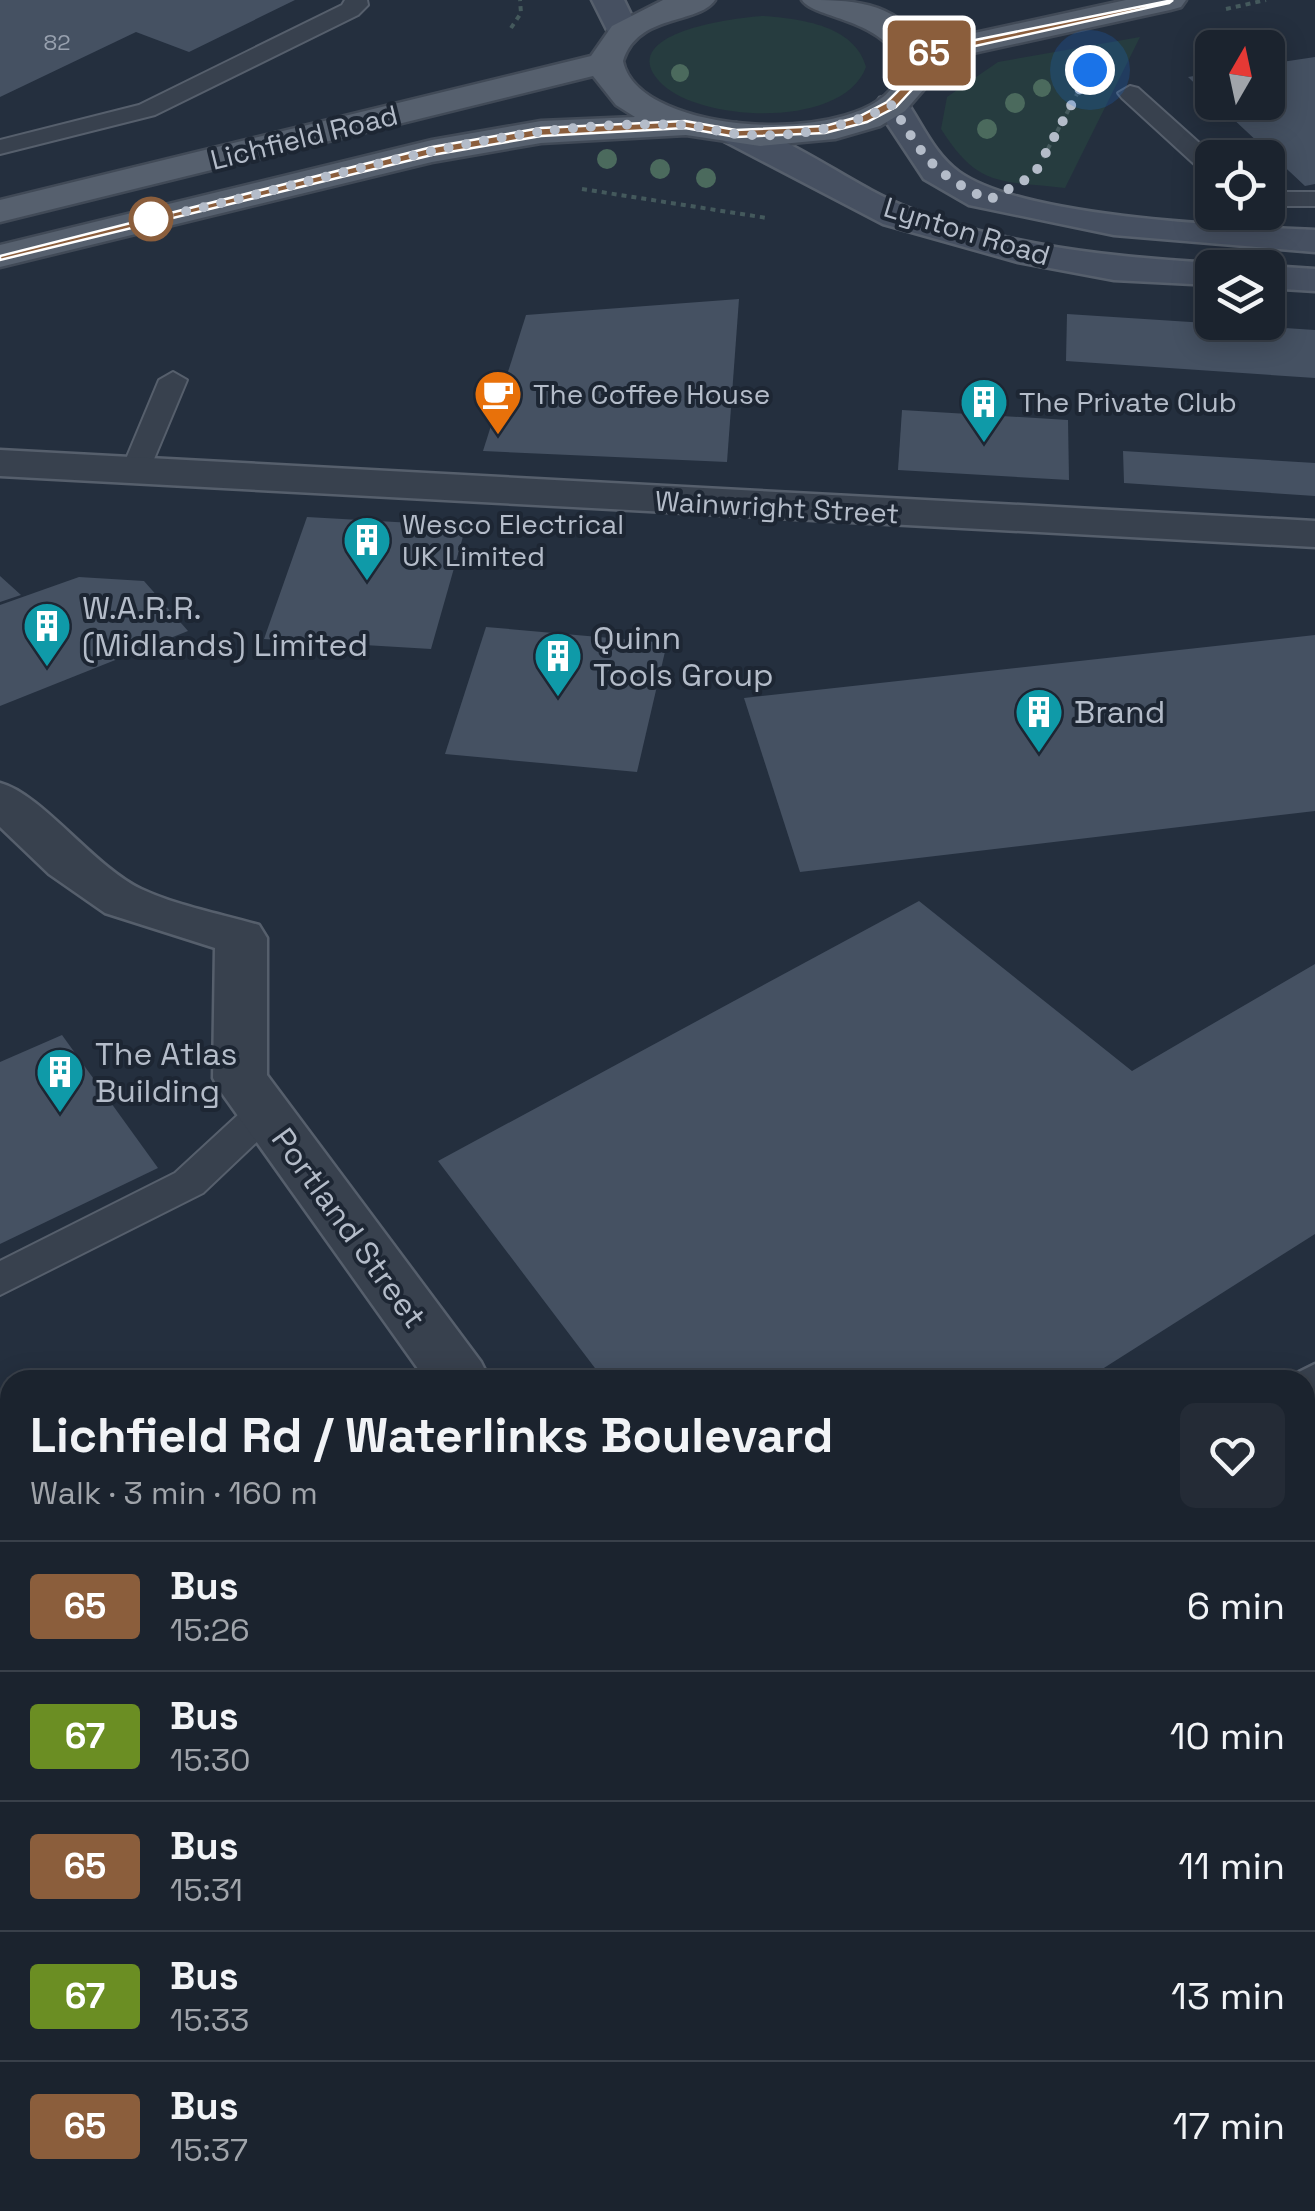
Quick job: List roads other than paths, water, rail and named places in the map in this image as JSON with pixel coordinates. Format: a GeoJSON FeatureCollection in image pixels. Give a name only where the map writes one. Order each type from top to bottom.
{"type":"FeatureCollection","features":[{"type":"Feature","properties":{"kind":"main road"},"geometry":{"type":"LineString","coordinates":[[608,0],[623,31]]}},
{"type":"Feature","properties":{"kind":"main road"},"geometry":{"type":"LineString","coordinates":[[699,0],[646,16],[623,31],[611,46],[607,62],[612,80],[627,98],[652,113],[685,125],[736,134],[825,130],[863,120],[892,105],[914,81],[915,56],[894,29],[852,9],[818,0]]}},
{"type":"Feature","properties":{"kind":"main road"},"geometry":{"type":"LineString","coordinates":[[915,56],[1170,0]]}},
{"type":"Feature","properties":{"kind":"main road"},"geometry":{"type":"LineString","coordinates":[[852,9],[907,2]]}},
{"type":"Feature","properties":{"kind":"main road","name":"Lichfield Road"},"geometry":{"type":"LineString","coordinates":[[0,211],[607,62]]}},
{"type":"Feature","properties":{"kind":"main road","name":"Lynton Road"},"geometry":{"type":"LineString","coordinates":[[892,105],[928,163],[948,180],[989,200],[1112,226],[1218,237],[1315,241]]}},
{"type":"Feature","properties":{"kind":"main road","name":"Lichfield Road"},"geometry":{"type":"LineString","coordinates":[[0,256],[432,151],[541,132],[685,125]]}},
{"type":"Feature","properties":{"kind":"main road","name":"Lynton Road"},"geometry":{"type":"LineString","coordinates":[[736,134],[896,216],[1018,251],[1094,266],[1195,273]]}},
{"type":"Feature","properties":{"kind":"main road"},"geometry":{"type":"LineString","coordinates":[[1285,278],[1315,280]]}},
{"type":"Feature","properties":{"kind":"street","name":"Wainwright Street"},"geometry":{"type":"LineString","coordinates":[[0,463],[1315,534]]}},
{"type":"Feature","properties":{"kind":"street","name":"Portland Street"},"geometry":{"type":"LineString","coordinates":[[0,799],[67,862],[123,901],[241,938],[240,1078],[453,1370]]}},
{"type":"Feature","properties":{"kind":"lane"},"geometry":{"type":"LineString","coordinates":[[0,147],[146,110],[350,10],[358,5],[356,0]]}},
{"type":"Feature","properties":{"kind":"lane"},"geometry":{"type":"LineString","coordinates":[[1130,93],[1195,152]]}},
{"type":"Feature","properties":{"kind":"lane"},"geometry":{"type":"LineString","coordinates":[[1285,199],[1315,199]]}},
{"type":"Feature","properties":{"kind":"lane"},"geometry":{"type":"LineString","coordinates":[[135,471],[173,380]]}},
{"type":"Feature","properties":{"kind":"lane"},"geometry":{"type":"LineString","coordinates":[[0,1279],[189,1184],[265,1112]]}},
{"type":"Feature","properties":{"kind":"place","name":"The Coffee House"},"geometry":{"type":"Point","coordinates":[498,436]}},
{"type":"Feature","properties":{"kind":"place","name":"The Private Club"},"geometry":{"type":"Point","coordinates":[984,444]}},
{"type":"Feature","properties":{"kind":"place","name":"Wesco Electrical UK Limited"},"geometry":{"type":"Point","coordinates":[367,582]}},
{"type":"Feature","properties":{"kind":"place","name":"W.A.R.R. (Midlands) Limited"},"geometry":{"type":"Point","coordinates":[47,668]}},
{"type":"Feature","properties":{"kind":"place","name":"Quinn Tools Group"},"geometry":{"type":"Point","coordinates":[558,698]}},
{"type":"Feature","properties":{"kind":"place","name":"Brand"},"geometry":{"type":"Point","coordinates":[1039,754]}},
{"type":"Feature","properties":{"kind":"place","name":"The Atlas Building"},"geometry":{"type":"Point","coordinates":[60,1114]}}]}
